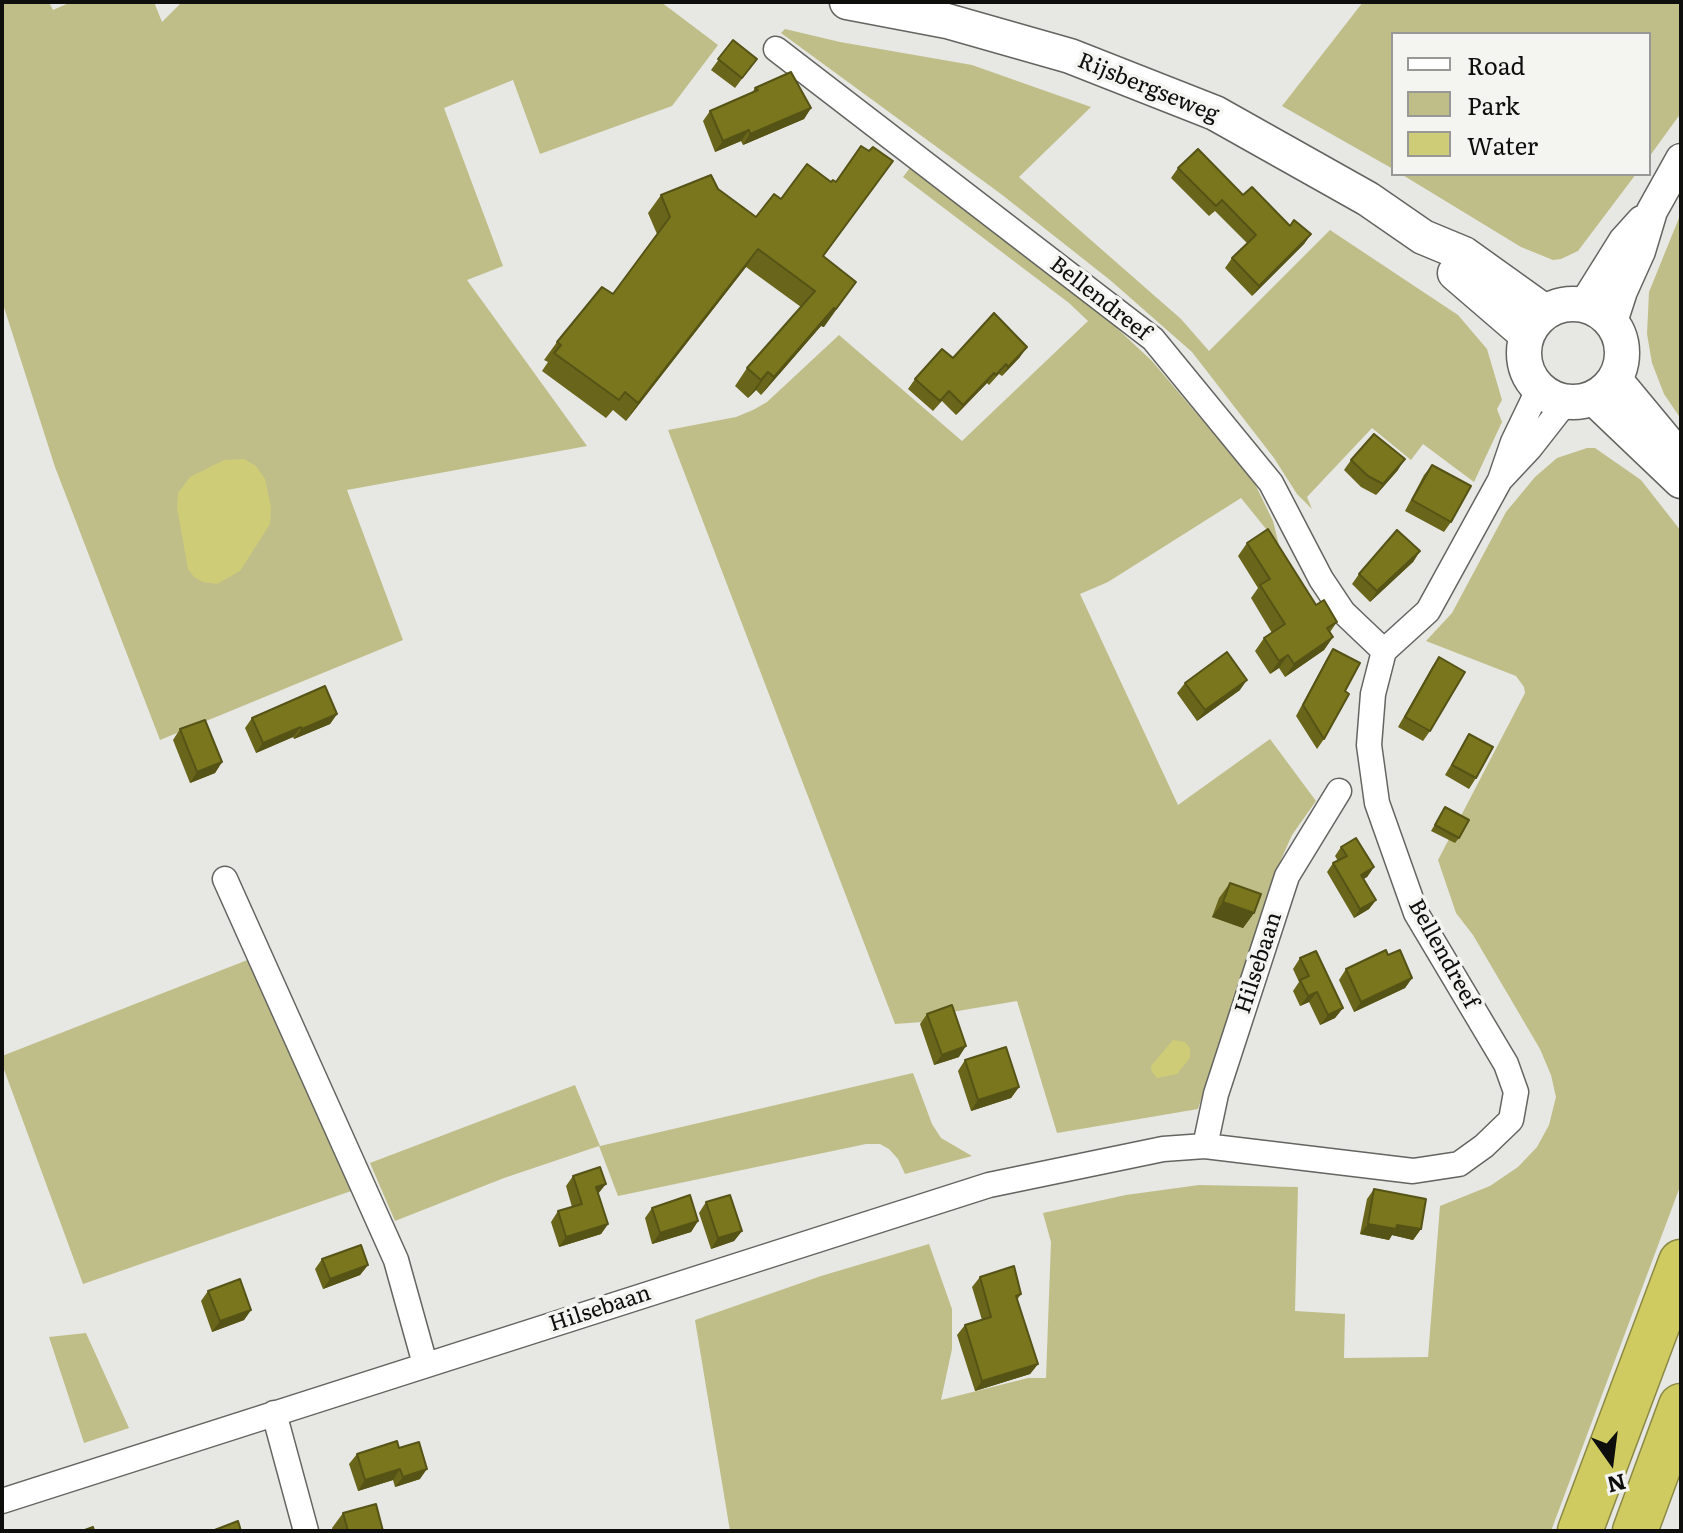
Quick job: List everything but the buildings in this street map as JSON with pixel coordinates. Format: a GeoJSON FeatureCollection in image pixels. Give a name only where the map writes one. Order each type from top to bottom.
{"type":"FeatureCollection","features":[{"type":"Feature","properties":{"kind":"highway"},"geometry":{"type":"LineString","coordinates":[[1580,1531],[1681,1262]]}},
{"type":"Feature","properties":{"kind":"highway"},"geometry":{"type":"LineString","coordinates":[[1635,1531],[1681,1406]]}},
{"type":"Feature","properties":{"kind":"main road","name":"Rijsbergseweg"},"geometry":{"type":"LineString","coordinates":[[847,2],[947,21],[1070,56],[1215,113],[1368,199],[1423,237],[1452,270],[1536,324]]}},
{"type":"Feature","properties":{"kind":"main road"},"geometry":{"type":"LineString","coordinates":[[1578,392],[1621,366],[1622,350],[1619,335],[1598,313],[1571,303],[1536,324],[1524,363],[1530,377],[1578,392],[1642,409],[1681,463]]}},
{"type":"Feature","properties":{"kind":"main road"},"geometry":{"type":"LineString","coordinates":[[1578,392],[1681,481]]}},
{"type":"Feature","properties":{"kind":"street","name":"Bellendreef"},"geometry":{"type":"LineString","coordinates":[[776,49],[1153,339],[1271,483],[1321,579],[1343,612],[1384,651],[1373,694],[1369,745],[1377,803],[1416,913],[1506,1064],[1516,1092],[1511,1120],[1484,1146]]}},
{"type":"Feature","properties":{"kind":"street"},"geometry":{"type":"LineString","coordinates":[[1598,313],[1622,291],[1640,251],[1652,211],[1681,159]]}},
{"type":"Feature","properties":{"kind":"street"},"geometry":{"type":"LineString","coordinates":[[1384,651],[1428,611],[1500,480],[1513,442],[1578,392]]}},
{"type":"Feature","properties":{"kind":"street","name":"Hilsebaan"},"geometry":{"type":"LineString","coordinates":[[1205,1146],[1216,1094],[1287,876],[1339,791]]}},
{"type":"Feature","properties":{"kind":"street"},"geometry":{"type":"LineString","coordinates":[[225,879],[396,1260],[425,1364]]}},
{"type":"Feature","properties":{"kind":"street","name":"Hilsebaan"},"geometry":{"type":"LineString","coordinates":[[2,1501],[989,1185],[1163,1149],[1205,1146],[1413,1171],[1459,1164],[1484,1146]]}},
{"type":"Feature","properties":{"kind":"street"},"geometry":{"type":"LineString","coordinates":[[274,1413],[306,1531]]}},
{"type":"Feature","properties":{"kind":"green space"},"geometry":{"type":"Polygon","coordinates":[[[2,2],[49,2],[53,10],[71,2],[154,2],[162,22],[182,2],[661,2],[718,45],[672,106],[540,154],[513,80],[444,108],[503,266],[467,280],[587,446],[347,490],[403,640],[160,740],[55,467],[2,301],[2,2]]]}},
{"type":"Feature","properties":{"kind":"green space"},"geometry":{"type":"Polygon","coordinates":[[[1363,2],[1681,2],[1681,113],[1651,154],[1651,32],[1391,32],[1391,168],[1282,106],[1363,2]]]}},
{"type":"Feature","properties":{"kind":"green space"},"geometry":{"type":"Polygon","coordinates":[[[785,29],[972,65],[1091,107],[1019,177],[1181,319],[1209,351],[1330,230],[1458,315],[1487,349],[1502,400],[1497,409],[1502,422],[1474,482],[1423,444],[1411,460],[1372,428],[1307,497],[1312,509],[1297,494],[1274,458],[1192,352],[1110,280],[1001,194],[781,33],[785,29]]]}},
{"type":"Feature","properties":{"kind":"green space"},"geometry":{"type":"Polygon","coordinates":[[[913,164],[1060,275],[1152,361],[1253,480],[1273,521],[1279,545],[1241,498],[1108,582],[1080,594],[1178,805],[1270,739],[1316,801],[1292,835],[1272,880],[1198,1109],[1057,1133],[1017,1001],[946,1013],[922,1022],[895,1024],[668,430],[736,417],[753,410],[767,402],[839,335],[962,441],[1088,321],[1069,303],[903,177],[913,164]]]}},
{"type":"Feature","properties":{"kind":"green space"},"geometry":{"type":"Polygon","coordinates":[[[1404,176],[1634,176],[1578,251],[1553,260],[1521,247],[1404,176]]]}},
{"type":"Feature","properties":{"kind":"green space"},"geometry":{"type":"Polygon","coordinates":[[[1681,213],[1681,419],[1664,394],[1652,363],[1647,334],[1649,292],[1681,213]]]}},
{"type":"Feature","properties":{"kind":"green space"},"geometry":{"type":"Polygon","coordinates":[[[1595,448],[1641,480],[1681,531],[1681,1184],[1551,1531],[730,1531],[695,1320],[821,1276],[929,1244],[952,1309],[952,1349],[941,1400],[1028,1378],[1046,1378],[1051,1242],[1043,1213],[1126,1195],[1199,1185],[1298,1187],[1295,1311],[1345,1314],[1344,1358],[1428,1357],[1440,1206],[1490,1186],[1518,1167],[1537,1147],[1549,1125],[1556,1097],[1540,1049],[1473,935],[1456,913],[1438,860],[1525,693],[1524,687],[1516,676],[1426,641],[1452,613],[1506,512],[1535,477],[1557,458],[1595,448]]]}},
{"type":"Feature","properties":{"kind":"green space"},"geometry":{"type":"Polygon","coordinates":[[[250,959],[357,1189],[83,1284],[2,1064],[2,1056],[250,959]]]}},
{"type":"Feature","properties":{"kind":"green space"},"geometry":{"type":"Polygon","coordinates":[[[913,1073],[932,1124],[941,1138],[972,1156],[905,1174],[889,1149],[880,1144],[866,1144],[618,1196],[599,1146],[504,1178],[395,1221],[370,1163],[575,1085],[600,1146],[913,1073]]]}},
{"type":"Feature","properties":{"kind":"green space"},"geometry":{"type":"Polygon","coordinates":[[[86,1333],[129,1428],[84,1443],[49,1337],[86,1333]]]}},
{"type":"Feature","properties":{"kind":"water"},"geometry":{"type":"Polygon","coordinates":[[[244,459],[256,466],[265,479],[271,507],[270,524],[240,571],[217,584],[203,582],[188,569],[177,508],[178,493],[190,477],[224,460],[244,459]]]}},
{"type":"Feature","properties":{"kind":"water"},"geometry":{"type":"Polygon","coordinates":[[[1173,1040],[1185,1042],[1190,1048],[1190,1058],[1177,1074],[1157,1078],[1151,1066],[1173,1040]]]}}]}
